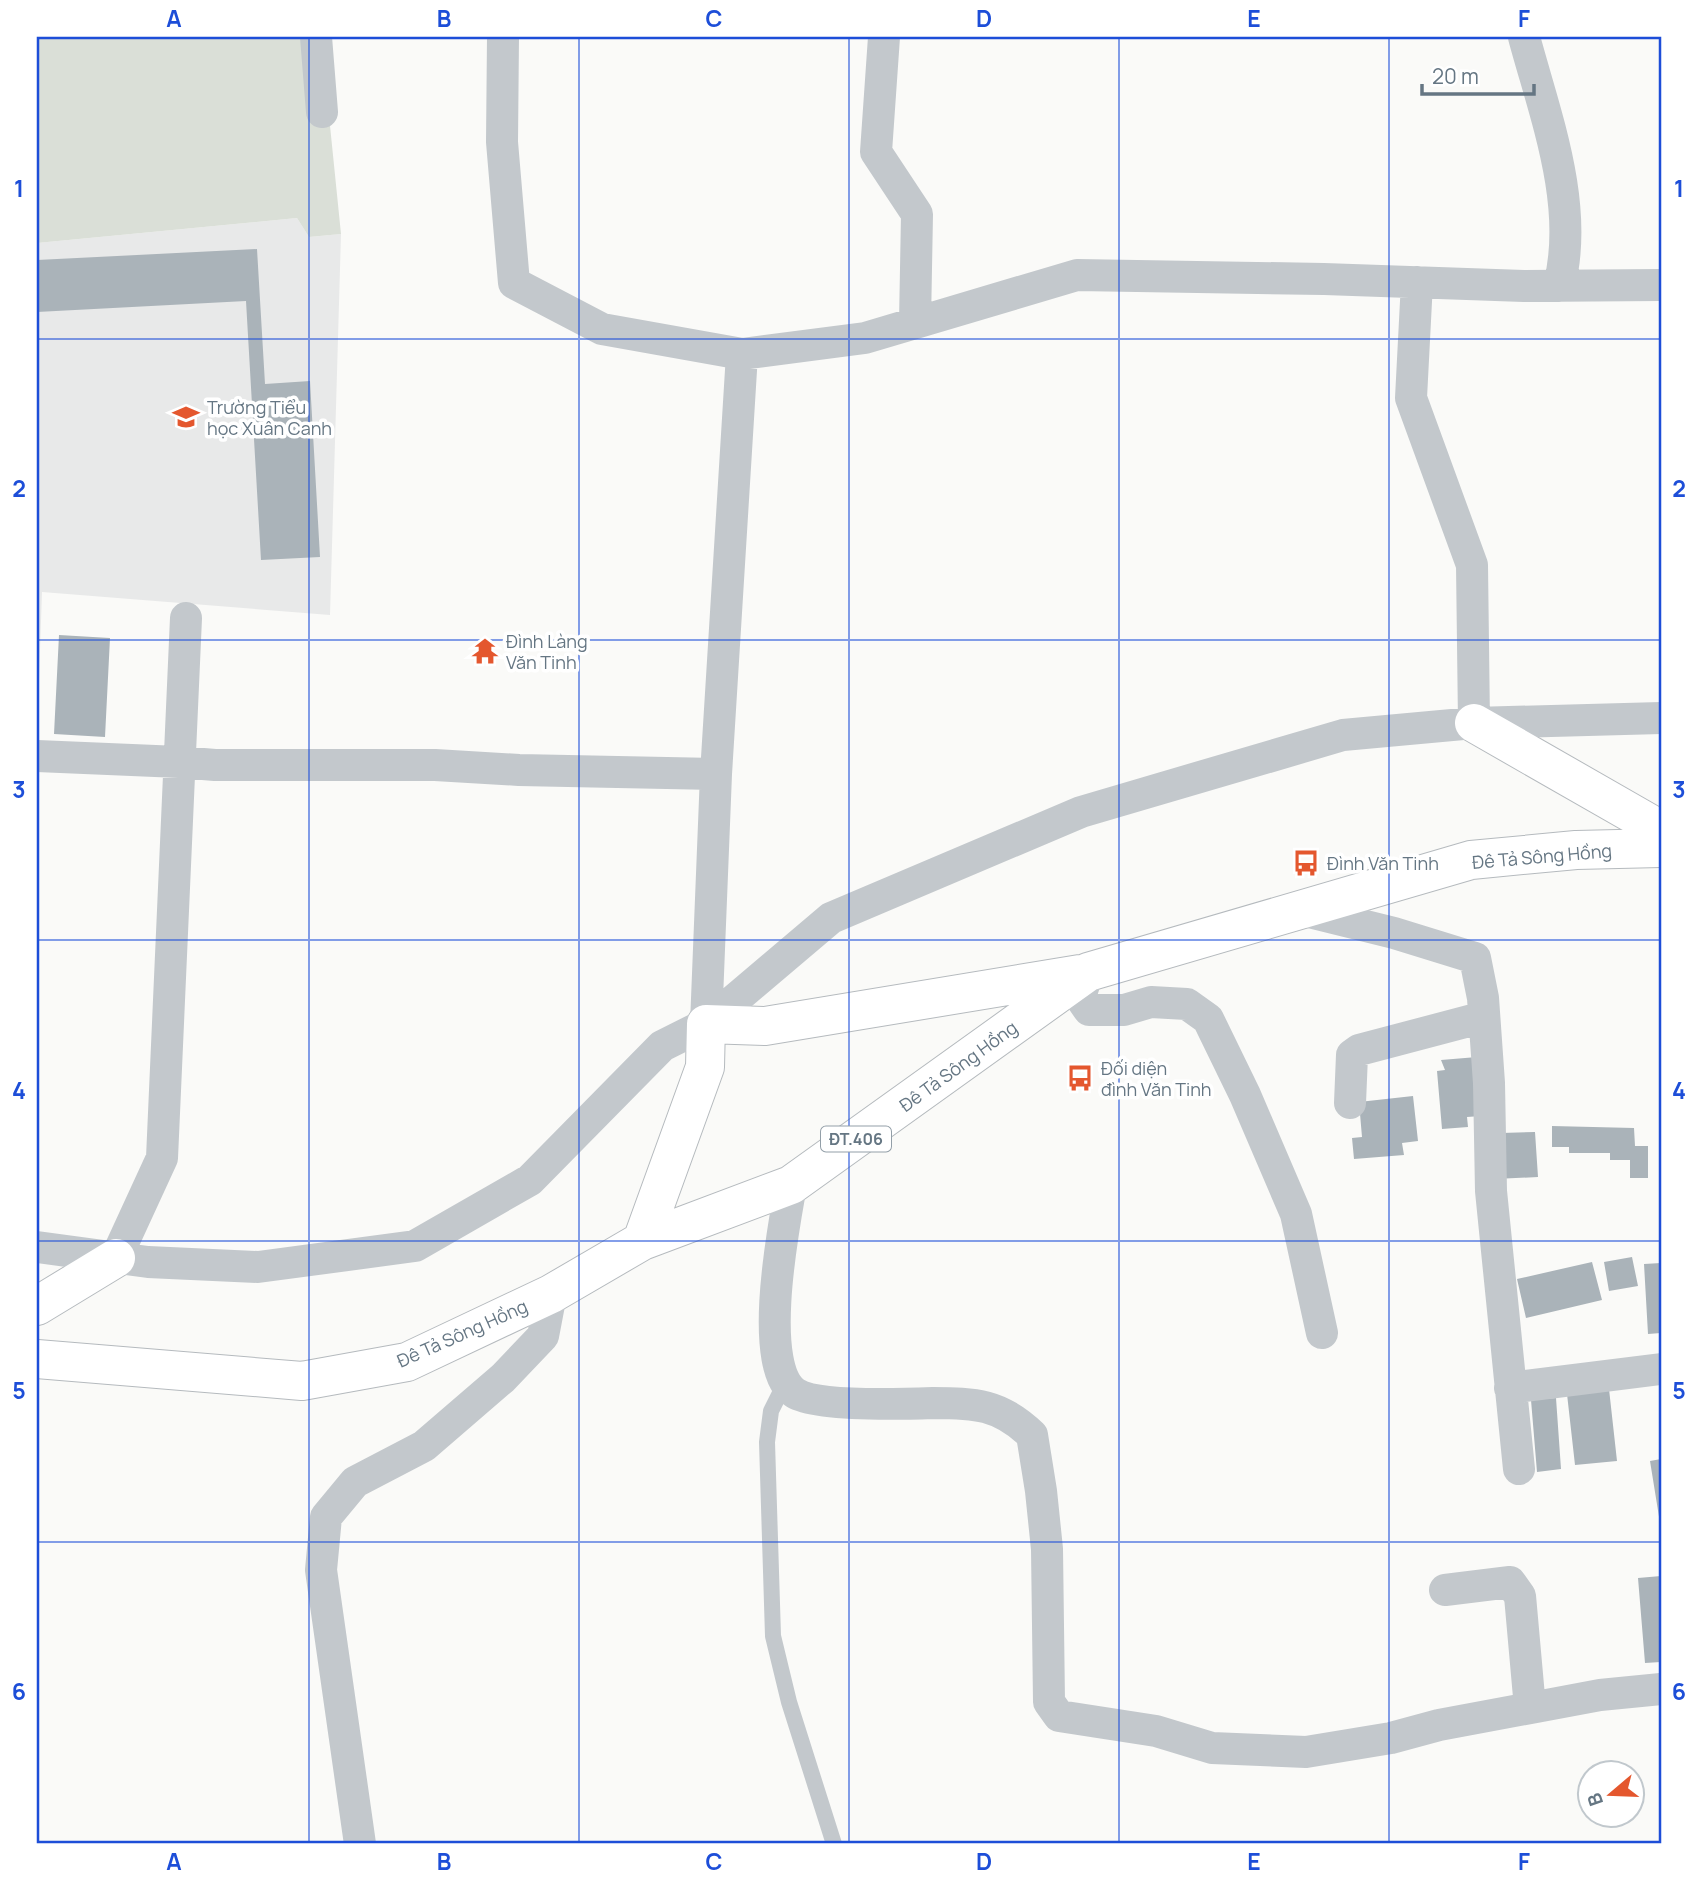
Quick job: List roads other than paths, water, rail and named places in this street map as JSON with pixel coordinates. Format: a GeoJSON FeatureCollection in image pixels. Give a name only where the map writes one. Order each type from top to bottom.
{"type":"FeatureCollection","features":[{"type":"Feature","properties":{"kind":"main road"},"geometry":{"type":"LineString","coordinates":[[1474,723],[1661,830]]}},
{"type":"Feature","properties":{"kind":"main road","name":"Đê Tả Sông Hồng"},"geometry":{"type":"LineString","coordinates":[[37,1359],[302,1381],[407,1362],[551,1294],[642,1241],[791,1185],[1088,972],[1471,860],[1576,850],[1661,848]]}},
{"type":"Feature","properties":{"kind":"main road"},"geometry":{"type":"LineString","coordinates":[[642,1241],[705,1067],[706,1024],[765,1026],[1088,972]]}},
{"type":"Feature","properties":{"kind":"main road"},"geometry":{"type":"LineString","coordinates":[[37,1306],[117,1258]]}},
{"type":"Feature","properties":{"kind":"street"},"geometry":{"type":"LineString","coordinates":[[316,37],[322,112]]}},
{"type":"Feature","properties":{"kind":"street"},"geometry":{"type":"LineString","coordinates":[[503,37],[502,142],[514,283],[602,329],[742,354],[864,338],[1077,275],[1559,286],[1661,285]]}},
{"type":"Feature","properties":{"kind":"street"},"geometry":{"type":"LineString","coordinates":[[884,37],[876,152],[917,214],[915,323]]}},
{"type":"Feature","properties":{"kind":"street"},"geometry":{"type":"LineString","coordinates":[[1524,37],[1561,170],[1564,266],[1559,286]]}},
{"type":"Feature","properties":{"kind":"street"},"geometry":{"type":"LineString","coordinates":[[1417,282],[1411,398],[1472,565],[1474,723]]}},
{"type":"Feature","properties":{"kind":"street"},"geometry":{"type":"LineString","coordinates":[[706,1024],[716,774],[742,354]]}},
{"type":"Feature","properties":{"kind":"street"},"geometry":{"type":"LineString","coordinates":[[117,1258],[162,1158],[186,618]]}},
{"type":"Feature","properties":{"kind":"street"},"geometry":{"type":"LineString","coordinates":[[37,1247],[148,1262],[258,1267],[415,1246],[530,1180],[662,1046],[706,1024],[831,918],[1080,812],[1343,735],[1474,723],[1661,718]]}},
{"type":"Feature","properties":{"kind":"street"},"geometry":{"type":"LineString","coordinates":[[37,756],[229,766],[435,765],[519,770],[716,774]]}},
{"type":"Feature","properties":{"kind":"street"},"geometry":{"type":"LineString","coordinates":[[1301,910],[1394,933],[1475,958],[1484,1017],[1489,1083],[1491,1191],[1519,1469]]}},
{"type":"Feature","properties":{"kind":"street"},"geometry":{"type":"LineString","coordinates":[[1088,972],[1080,997],[1089,1010],[1124,1010],[1151,1002],[1187,1004],[1208,1019],[1245,1095],[1296,1214],[1322,1333]]}},
{"type":"Feature","properties":{"kind":"street"},"geometry":{"type":"LineString","coordinates":[[1350,1103],[1352,1055],[1359,1050],[1484,1017]]}},
{"type":"Feature","properties":{"kind":"street"},"geometry":{"type":"LineString","coordinates":[[791,1185],[776,1277],[775,1341],[785,1383],[796,1394],[848,1403],[954,1403],[996,1409],[1032,1435],[1038,1464],[1046,1549],[1049,1702],[1059,1716],[1156,1731],[1212,1748],[1306,1752],[1391,1738],[1439,1725],[1600,1695],[1661,1689]]}},
{"type":"Feature","properties":{"kind":"street"},"geometry":{"type":"LineString","coordinates":[[360,1844],[321,1570],[326,1517],[355,1482],[424,1446],[503,1378],[543,1336],[551,1294]]}},
{"type":"Feature","properties":{"kind":"street"},"geometry":{"type":"LineString","coordinates":[[1510,1388],[1661,1369]]}},
{"type":"Feature","properties":{"kind":"street"},"geometry":{"type":"LineString","coordinates":[[1445,1590],[1510,1582],[1516,1589],[1520,1596],[1530,1708]]}},
{"type":"Feature","properties":{"kind":"lane"},"geometry":{"type":"LineString","coordinates":[[785,1383],[771,1411],[767,1442],[773,1636],[789,1702],[834,1844]]}},
{"type":"Feature","properties":{"kind":"place","name":"Trường Tiểu học Xuân Canh"},"geometry":{"type":"Point","coordinates":[186,417]}},
{"type":"Feature","properties":{"kind":"place","name":"Đình Làng Văn Tinh"},"geometry":{"type":"Point","coordinates":[485,651]}},
{"type":"Feature","properties":{"kind":"place","name":"Đình Văn Tinh"},"geometry":{"type":"Point","coordinates":[1306,863]}},
{"type":"Feature","properties":{"kind":"place","name":"Đối diện đình Văn Tinh"},"geometry":{"type":"Point","coordinates":[1080,1078]}}]}
